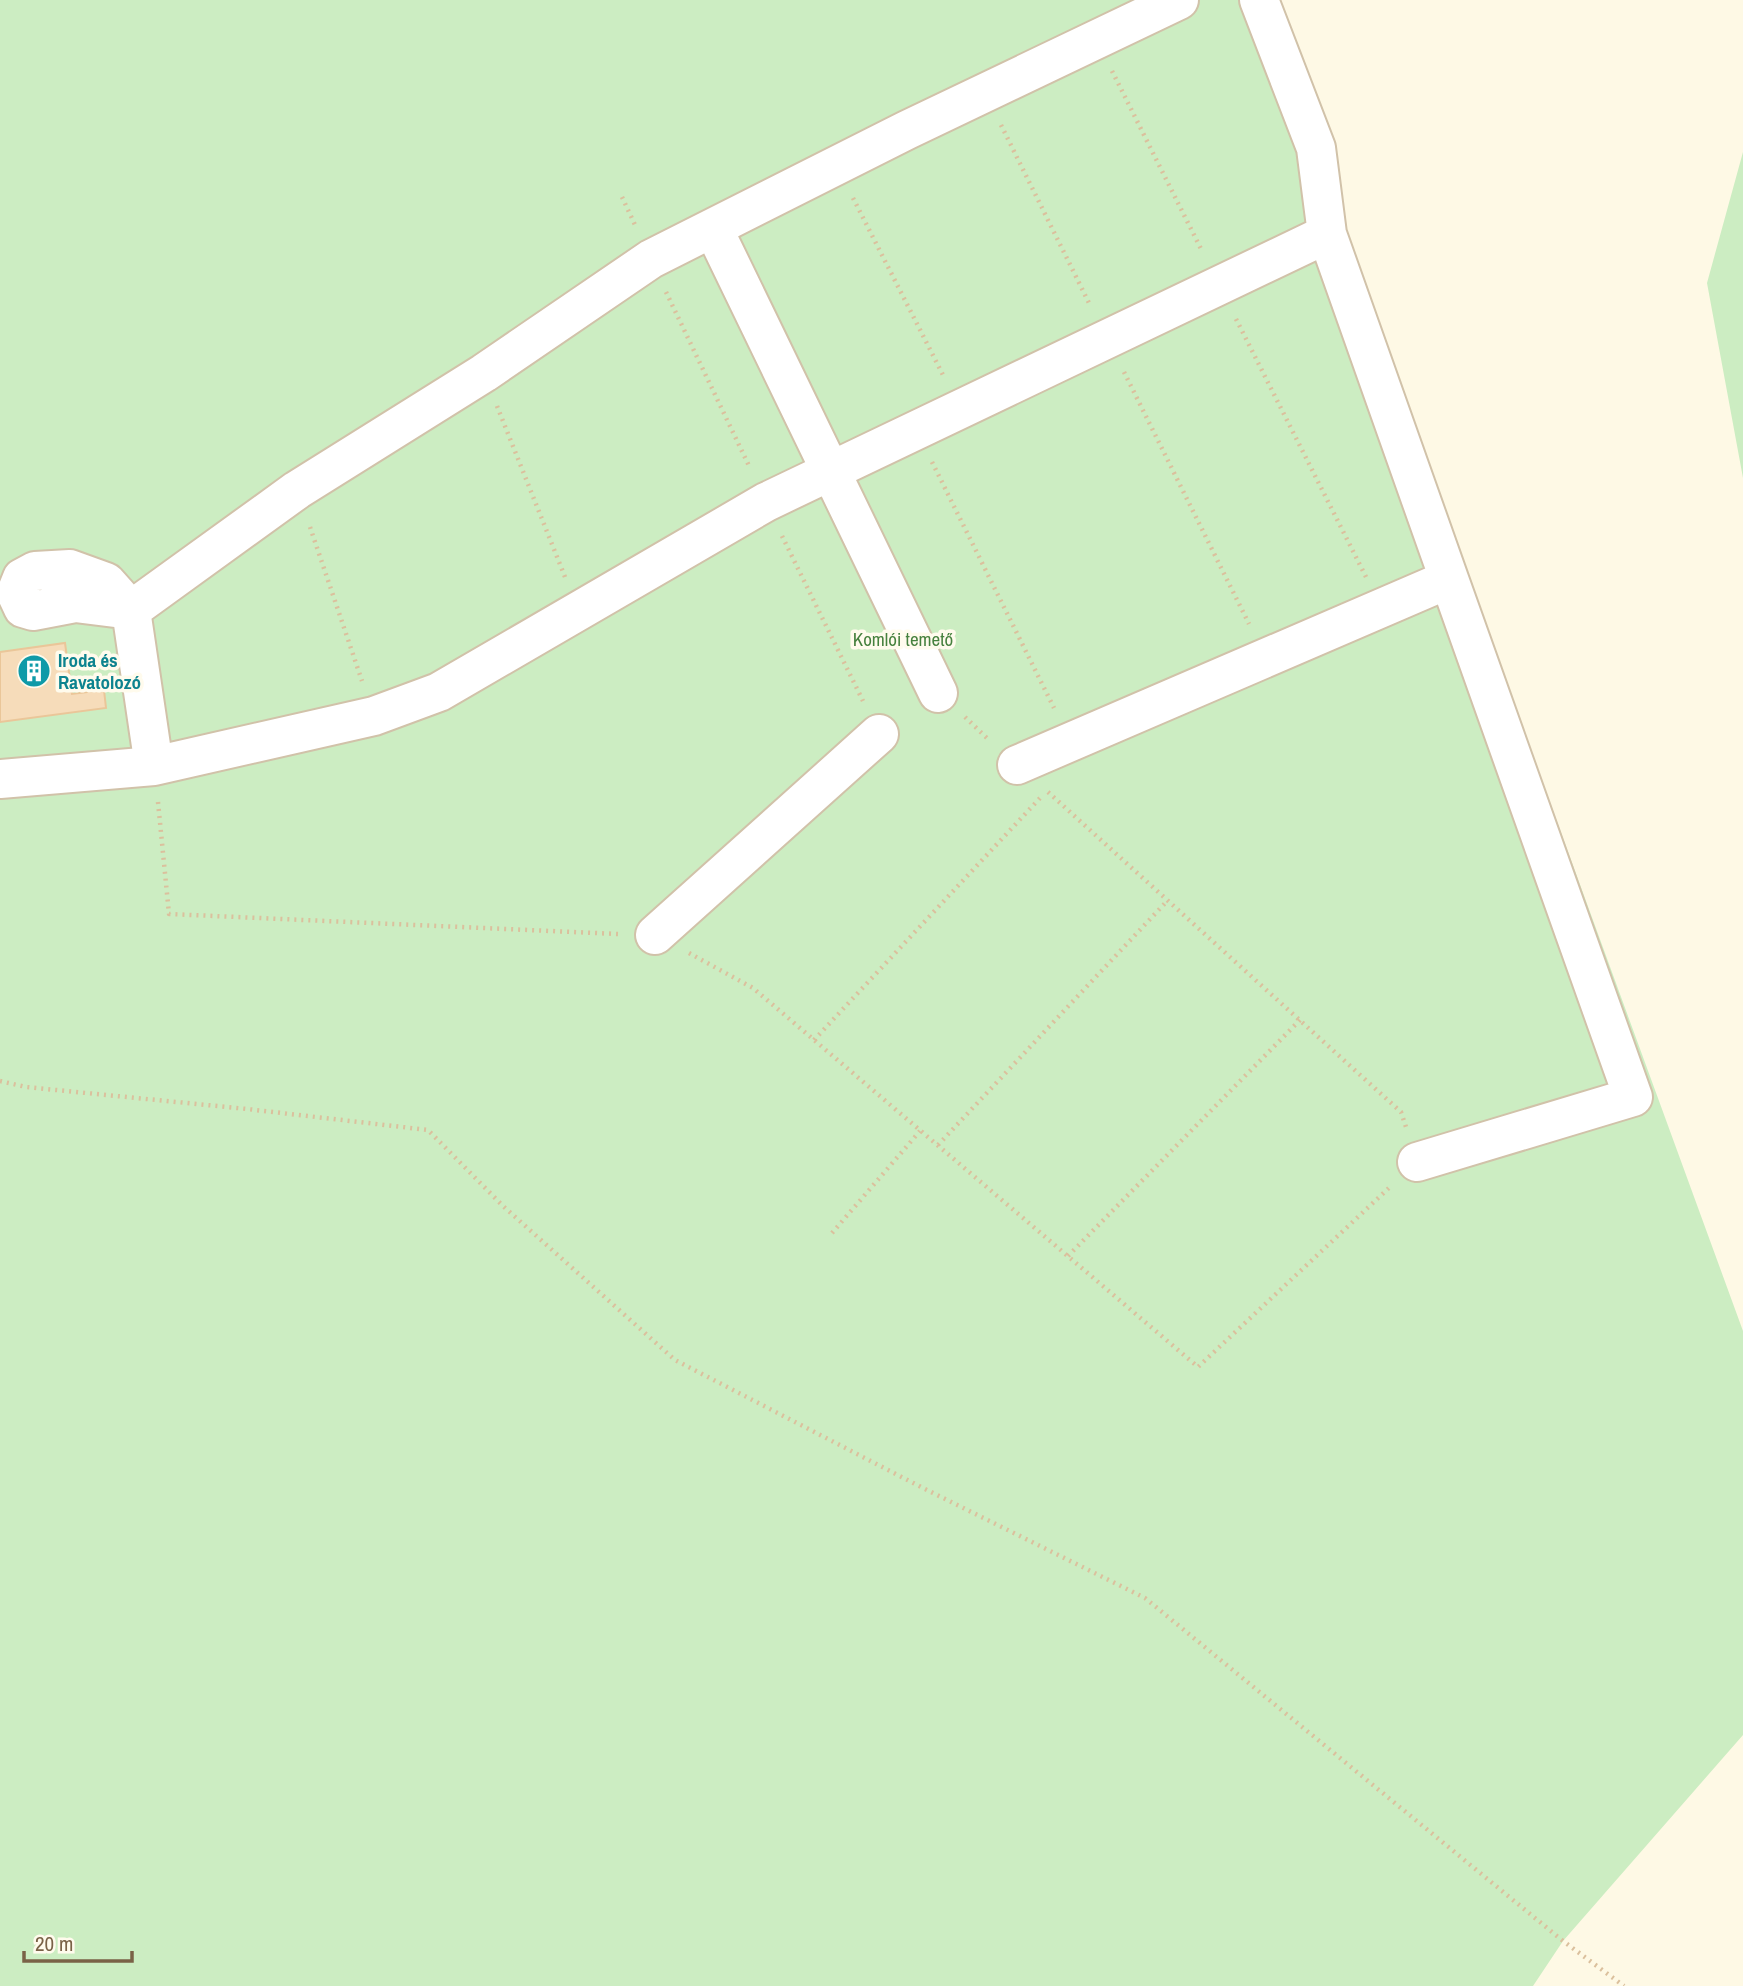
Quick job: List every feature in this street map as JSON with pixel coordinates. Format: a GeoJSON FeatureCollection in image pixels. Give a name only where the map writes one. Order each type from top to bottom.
{"type":"FeatureCollection","features":[{"type":"Feature","properties":{"kind":"lane"},"geometry":{"type":"LineString","coordinates":[[154,766],[131,610],[297,489],[484,373],[651,260],[837,166],[1179,0]]}},
{"type":"Feature","properties":{"kind":"lane"},"geometry":{"type":"LineString","coordinates":[[1259,0],[1316,148],[1327,234],[1633,1097],[1417,1162]]}},
{"type":"Feature","properties":{"kind":"lane"},"geometry":{"type":"LineString","coordinates":[[713,228],[938,693]]}},
{"type":"Feature","properties":{"kind":"lane"},"geometry":{"type":"LineString","coordinates":[[0,779],[154,766],[374,716],[439,692],[766,502],[1327,234]]}},
{"type":"Feature","properties":{"kind":"lane"},"geometry":{"type":"LineString","coordinates":[[1017,765],[1449,579]]}},
{"type":"Feature","properties":{"kind":"lane"},"geometry":{"type":"LineString","coordinates":[[655,935],[879,734]]}},
{"type":"Feature","properties":{"kind":"path"},"geometry":{"type":"LineString","coordinates":[[1096,39],[1382,608]]}},
{"type":"Feature","properties":{"kind":"path"},"geometry":{"type":"LineString","coordinates":[[837,166],[960,409]]}},
{"type":"Feature","properties":{"kind":"path"},"geometry":{"type":"LineString","coordinates":[[622,197],[879,734]]}},
{"type":"Feature","properties":{"kind":"path"},"geometry":{"type":"LineString","coordinates":[[484,373],[579,611]]}},
{"type":"Feature","properties":{"kind":"path"},"geometry":{"type":"LineString","coordinates":[[917,429],[1071,742]]}},
{"type":"Feature","properties":{"kind":"path"},"geometry":{"type":"LineString","coordinates":[[297,489],[374,716]]}},
{"type":"Feature","properties":{"kind":"path"},"geometry":{"type":"LineString","coordinates":[[938,693],[1017,765]]}},
{"type":"Feature","properties":{"kind":"path"},"geometry":{"type":"LineString","coordinates":[[154,766],[169,914],[655,935],[753,988],[920,1131],[1198,1367],[1417,1162],[1401,1112],[1047,791],[814,1040]]}},
{"type":"Feature","properties":{"kind":"path"},"geometry":{"type":"LineString","coordinates":[[938,1145],[1168,900]]}},
{"type":"Feature","properties":{"kind":"path"},"geometry":{"type":"LineString","coordinates":[[1068,1256],[1300,1020]]}},
{"type":"Feature","properties":{"kind":"path"},"geometry":{"type":"LineString","coordinates":[[0,1081],[26,1087],[247,1108],[428,1130],[503,1206],[675,1360],[921,1487],[1145,1598],[1563,1941],[1624,1986]]}},
{"type":"Feature","properties":{"kind":"path"},"geometry":{"type":"LineString","coordinates":[[832,1233],[920,1131]]}},
{"type":"Feature","properties":{"kind":"green space","name":"Komlói temető"},"geometry":{"type":"Polygon","coordinates":[[[0,0],[1257,0],[1743,1331],[1743,1735],[1563,1941],[1533,1986],[0,1986],[0,0]]]}},
{"type":"Feature","properties":{"kind":"green space"},"geometry":{"type":"Polygon","coordinates":[[[1743,152],[1743,478],[1707,283],[1743,152]]]}},
{"type":"Feature","properties":{"kind":"building","name":"Iroda és Ravatolozó"},"geometry":{"type":"Polygon","coordinates":[[[65,643],[72,694],[104,690],[106,708],[0,722],[0,652],[65,643]]]}},
{"type":"Feature","properties":{"kind":"place","name":"Iroda és Ravatolozó"},"geometry":{"type":"Point","coordinates":[34,671]}}]}
